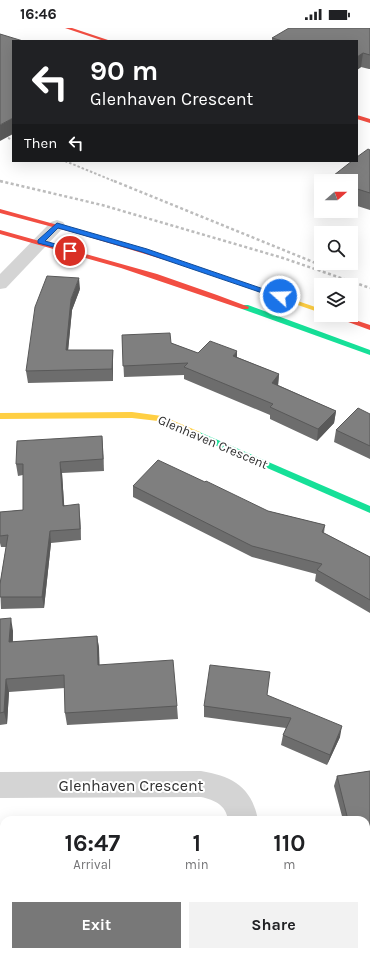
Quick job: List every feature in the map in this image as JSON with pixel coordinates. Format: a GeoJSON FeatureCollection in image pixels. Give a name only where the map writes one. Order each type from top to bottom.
{"type":"FeatureCollection","features":[{"type":"Feature","properties":{"kind":"main road"},"geometry":{"type":"LineString","coordinates":[[67,28],[106,40]]}},
{"type":"Feature","properties":{"kind":"main road"},"geometry":{"type":"LineString","coordinates":[[358,117],[370,121]]}},
{"type":"Feature","properties":{"kind":"main road"},"geometry":{"type":"LineString","coordinates":[[0,211],[57,225],[144,251],[239,281],[314,308]]}},
{"type":"Feature","properties":{"kind":"main road"},"geometry":{"type":"LineString","coordinates":[[0,232],[40,242],[200,290],[370,353]]}},
{"type":"Feature","properties":{"kind":"main road"},"geometry":{"type":"LineString","coordinates":[[353,322],[370,328]]}},
{"type":"Feature","properties":{"kind":"main road","name":"Glenhaven Crescent"},"geometry":{"type":"LineString","coordinates":[[0,416],[132,415],[159,418],[370,510]]}},
{"type":"Feature","properties":{"kind":"street"},"geometry":{"type":"LineString","coordinates":[[0,284],[57,225]]}},
{"type":"Feature","properties":{"kind":"street","name":"Glenhaven Crescent"},"geometry":{"type":"LineString","coordinates":[[0,785],[201,784],[226,791],[236,800],[242,816]]}},
{"type":"Feature","properties":{"kind":"building"},"geometry":{"type":"Polygon","coordinates":[[[289,28],[370,28],[370,55],[363,53],[358,56],[358,40],[279,40],[272,38],[289,28]]]}},
{"type":"Feature","properties":{"kind":"building"},"geometry":{"type":"Polygon","coordinates":[[[0,34],[20,40],[12,40],[12,119],[0,125],[0,34]]]}},
{"type":"Feature","properties":{"kind":"building"},"geometry":{"type":"Polygon","coordinates":[[[368,149],[370,150],[370,193],[358,189],[358,174],[335,174],[351,162],[358,162],[358,156],[368,149]]]}},
{"type":"Feature","properties":{"kind":"building"},"geometry":{"type":"Polygon","coordinates":[[[47,276],[79,278],[71,299],[66,350],[113,350],[112,369],[26,371],[35,307],[47,276]]]}},
{"type":"Feature","properties":{"kind":"building"},"geometry":{"type":"Polygon","coordinates":[[[170,333],[171,343],[198,353],[210,341],[237,351],[233,356],[279,374],[272,383],[336,411],[318,429],[270,407],[273,404],[184,367],[188,363],[123,366],[122,335],[170,333]]]}},
{"type":"Feature","properties":{"kind":"building"},"geometry":{"type":"Polygon","coordinates":[[[358,408],[370,414],[370,446],[336,430],[358,408]]]}},
{"type":"Feature","properties":{"kind":"building"},"geometry":{"type":"Polygon","coordinates":[[[102,436],[103,459],[60,462],[63,506],[79,504],[80,529],[50,531],[42,597],[0,597],[0,584],[8,535],[0,536],[0,512],[23,510],[23,464],[16,464],[17,441],[102,436]]]}},
{"type":"Feature","properties":{"kind":"building"},"geometry":{"type":"Polygon","coordinates":[[[158,460],[268,511],[325,525],[322,532],[370,557],[370,600],[317,570],[322,564],[252,546],[133,486],[158,460]]]}},
{"type":"Feature","properties":{"kind":"building"},"geometry":{"type":"Polygon","coordinates":[[[11,618],[9,642],[97,636],[98,665],[173,660],[177,706],[65,713],[64,675],[6,679],[4,712],[0,713],[0,619],[11,618]]]}},
{"type":"Feature","properties":{"kind":"building"},"geometry":{"type":"Polygon","coordinates":[[[210,665],[270,672],[267,695],[342,726],[330,755],[283,735],[291,718],[204,706],[210,665]]]}},
{"type":"Feature","properties":{"kind":"building"},"geometry":{"type":"Polygon","coordinates":[[[370,771],[370,816],[347,816],[337,776],[370,771]]]}},
{"type":"Feature","properties":{"kind":"railway"},"geometry":{"type":"LineString","coordinates":[[8,138],[12,140]]}},
{"type":"Feature","properties":{"kind":"railway"},"geometry":{"type":"LineString","coordinates":[[67,162],[116,182]]}},
{"type":"Feature","properties":{"kind":"railway"},"geometry":{"type":"LineString","coordinates":[[3,182],[0,181],[102,205],[283,258],[370,288]]}},
{"type":"Feature","properties":{"kind":"railway"},"geometry":{"type":"LineString","coordinates":[[114,181],[314,262]]}},
{"type":"Feature","properties":{"kind":"traffic: fast"},"geometry":{"type":"LineString","coordinates":[[245,307],[370,353]]}},
{"type":"Feature","properties":{"kind":"traffic: fast"},"geometry":{"type":"LineString","coordinates":[[197,434],[370,510]]}},
{"type":"Feature","properties":{"kind":"traffic: slow"},"geometry":{"type":"LineString","coordinates":[[187,265],[314,309]]}},
{"type":"Feature","properties":{"kind":"traffic: slow"},"geometry":{"type":"LineString","coordinates":[[0,416],[132,415],[159,418],[197,434]]}},
{"type":"Feature","properties":{"kind":"traffic: jam"},"geometry":{"type":"LineString","coordinates":[[67,28],[106,40]]}},
{"type":"Feature","properties":{"kind":"traffic: jam"},"geometry":{"type":"LineString","coordinates":[[358,117],[370,121]]}},
{"type":"Feature","properties":{"kind":"traffic: jam"},"geometry":{"type":"LineString","coordinates":[[0,211],[81,233],[187,265]]}},
{"type":"Feature","properties":{"kind":"traffic: jam"},"geometry":{"type":"LineString","coordinates":[[0,232],[124,266],[245,307]]}},
{"type":"Feature","properties":{"kind":"traffic: jam"},"geometry":{"type":"LineString","coordinates":[[353,322],[370,328]]}},
{"type":"Feature","properties":{"kind":"route"},"geometry":{"type":"LineString","coordinates":[[70,251],[40,242],[57,225],[239,281],[280,296]]}}]}
